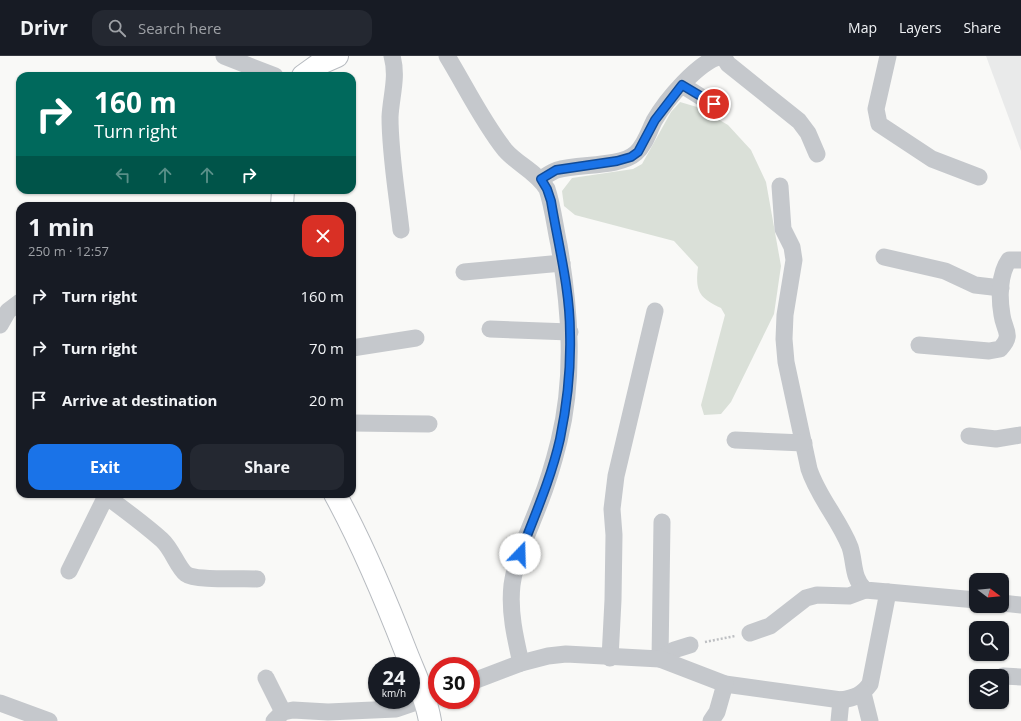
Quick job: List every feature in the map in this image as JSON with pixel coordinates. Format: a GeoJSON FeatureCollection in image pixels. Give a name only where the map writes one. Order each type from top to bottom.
{"type":"FeatureCollection","features":[{"type":"Feature","properties":{"kind":"street"},"geometry":{"type":"LineString","coordinates":[[224,56],[265,72]]}},
{"type":"Feature","properties":{"kind":"street"},"geometry":{"type":"LineString","coordinates":[[309,72],[321,63],[337,56]]}},
{"type":"Feature","properties":{"kind":"street"},"geometry":{"type":"LineString","coordinates":[[392,56],[395,86],[390,118],[401,230]]}},
{"type":"Feature","properties":{"kind":"street"},"geometry":{"type":"LineString","coordinates":[[447,56],[494,136],[507,152],[541,179],[547,189],[551,201],[562,263],[570,332],[566,409],[559,441],[541,501],[520,554],[512,585],[511,603],[514,632],[521,663]]}},
{"type":"Feature","properties":{"kind":"street"},"geometry":{"type":"LineString","coordinates":[[541,179],[556,170],[617,161],[631,157],[638,152],[655,120],[682,85],[712,58],[722,56],[728,64],[799,121],[808,133],[817,154]]}},
{"type":"Feature","properties":{"kind":"street"},"geometry":{"type":"LineString","coordinates":[[888,56],[876,109],[879,124],[932,159],[979,177]]}},
{"type":"Feature","properties":{"kind":"street"},"geometry":{"type":"LineString","coordinates":[[682,85],[714,104]]}},
{"type":"Feature","properties":{"kind":"street"},"geometry":{"type":"LineString","coordinates":[[780,186],[783,229],[792,247],[794,260],[785,315],[784,339],[786,362],[809,469],[814,485],[845,537],[850,548],[857,581],[865,590]]}},
{"type":"Feature","properties":{"kind":"street"},"geometry":{"type":"LineString","coordinates":[[884,257],[945,271],[975,285],[1001,288]]}},
{"type":"Feature","properties":{"kind":"street"},"geometry":{"type":"LineString","coordinates":[[919,345],[989,351],[1000,349],[1006,343],[1008,335],[1002,317],[1001,288],[1004,267],[1009,260],[1021,260]]}},
{"type":"Feature","properties":{"kind":"street"},"geometry":{"type":"LineString","coordinates":[[464,272],[562,263]]}},
{"type":"Feature","properties":{"kind":"street"},"geometry":{"type":"LineString","coordinates":[[0,325],[8,311],[16,305]]}},
{"type":"Feature","properties":{"kind":"street"},"geometry":{"type":"LineString","coordinates":[[610,658],[613,600],[614,535],[612,509],[614,489],[655,311]]}},
{"type":"Feature","properties":{"kind":"street"},"geometry":{"type":"LineString","coordinates":[[490,329],[570,332]]}},
{"type":"Feature","properties":{"kind":"street"},"geometry":{"type":"LineString","coordinates":[[356,347],[416,338]]}},
{"type":"Feature","properties":{"kind":"street"},"geometry":{"type":"LineString","coordinates":[[356,423],[429,424]]}},
{"type":"Feature","properties":{"kind":"street"},"geometry":{"type":"LineString","coordinates":[[969,436],[996,439],[1021,435]]}},
{"type":"Feature","properties":{"kind":"street"},"geometry":{"type":"LineString","coordinates":[[735,440],[804,443]]}},
{"type":"Feature","properties":{"kind":"street"},"geometry":{"type":"LineString","coordinates":[[69,571],[106,498]]}},
{"type":"Feature","properties":{"kind":"street"},"geometry":{"type":"LineString","coordinates":[[111,498],[172,550],[180,567],[187,575],[197,578],[257,578]]}},
{"type":"Feature","properties":{"kind":"street"},"geometry":{"type":"LineString","coordinates":[[337,498],[370,563],[428,691]]}},
{"type":"Feature","properties":{"kind":"street"},"geometry":{"type":"LineString","coordinates":[[660,659],[662,522]]}},
{"type":"Feature","properties":{"kind":"street"},"geometry":{"type":"LineString","coordinates":[[750,633],[770,626],[806,598],[817,595],[849,596],[865,590],[969,599]]}},
{"type":"Feature","properties":{"kind":"street"},"geometry":{"type":"LineString","coordinates":[[480,679],[521,663],[548,656],[566,654],[610,658],[660,659],[725,684],[841,700],[863,693],[870,684],[888,592]]}},
{"type":"Feature","properties":{"kind":"street"},"geometry":{"type":"LineString","coordinates":[[1009,604],[1021,605]]}},
{"type":"Feature","properties":{"kind":"street"},"geometry":{"type":"LineString","coordinates":[[660,659],[674,650],[690,645]]}},
{"type":"Feature","properties":{"kind":"street"},"geometry":{"type":"LineString","coordinates":[[1009,676],[1021,677]]}},
{"type":"Feature","properties":{"kind":"street"},"geometry":{"type":"LineString","coordinates":[[266,678],[279,717],[293,710],[328,712],[396,709],[428,699]]}},
{"type":"Feature","properties":{"kind":"street"},"geometry":{"type":"LineString","coordinates":[[711,721],[717,712],[725,684]]}},
{"type":"Feature","properties":{"kind":"street"},"geometry":{"type":"LineString","coordinates":[[863,693],[870,721]]}},
{"type":"Feature","properties":{"kind":"street"},"geometry":{"type":"LineString","coordinates":[[839,721],[841,700]]}},
{"type":"Feature","properties":{"kind":"street"},"geometry":{"type":"LineString","coordinates":[[0,703],[49,721]]}},
{"type":"Feature","properties":{"kind":"street"},"geometry":{"type":"LineString","coordinates":[[430,721],[431,709]]}},
{"type":"Feature","properties":{"kind":"path"},"geometry":{"type":"LineString","coordinates":[[690,645],[750,633]]}},
{"type":"Feature","properties":{"kind":"shaded area"},"geometry":{"type":"Polygon","coordinates":[[[986,56],[1021,56],[1021,151],[986,56]]]}},
{"type":"Feature","properties":{"kind":"shaded area"},"geometry":{"type":"Polygon","coordinates":[[[680,102],[697,107],[728,125],[751,150],[766,182],[781,266],[774,314],[731,402],[721,414],[704,415],[701,405],[725,315],[721,308],[708,301],[700,293],[697,282],[698,267],[674,241],[575,215],[564,206],[562,191],[572,178],[633,169],[642,164],[671,112],[680,102]]]}},
{"type":"Feature","properties":{"kind":"route"},"geometry":{"type":"LineString","coordinates":[[520,554],[541,501],[559,441],[566,409],[570,354],[570,332],[565,282],[551,201],[547,189],[541,179],[556,170],[617,161],[631,157],[638,152],[655,120],[682,85],[714,104]]}}]}
